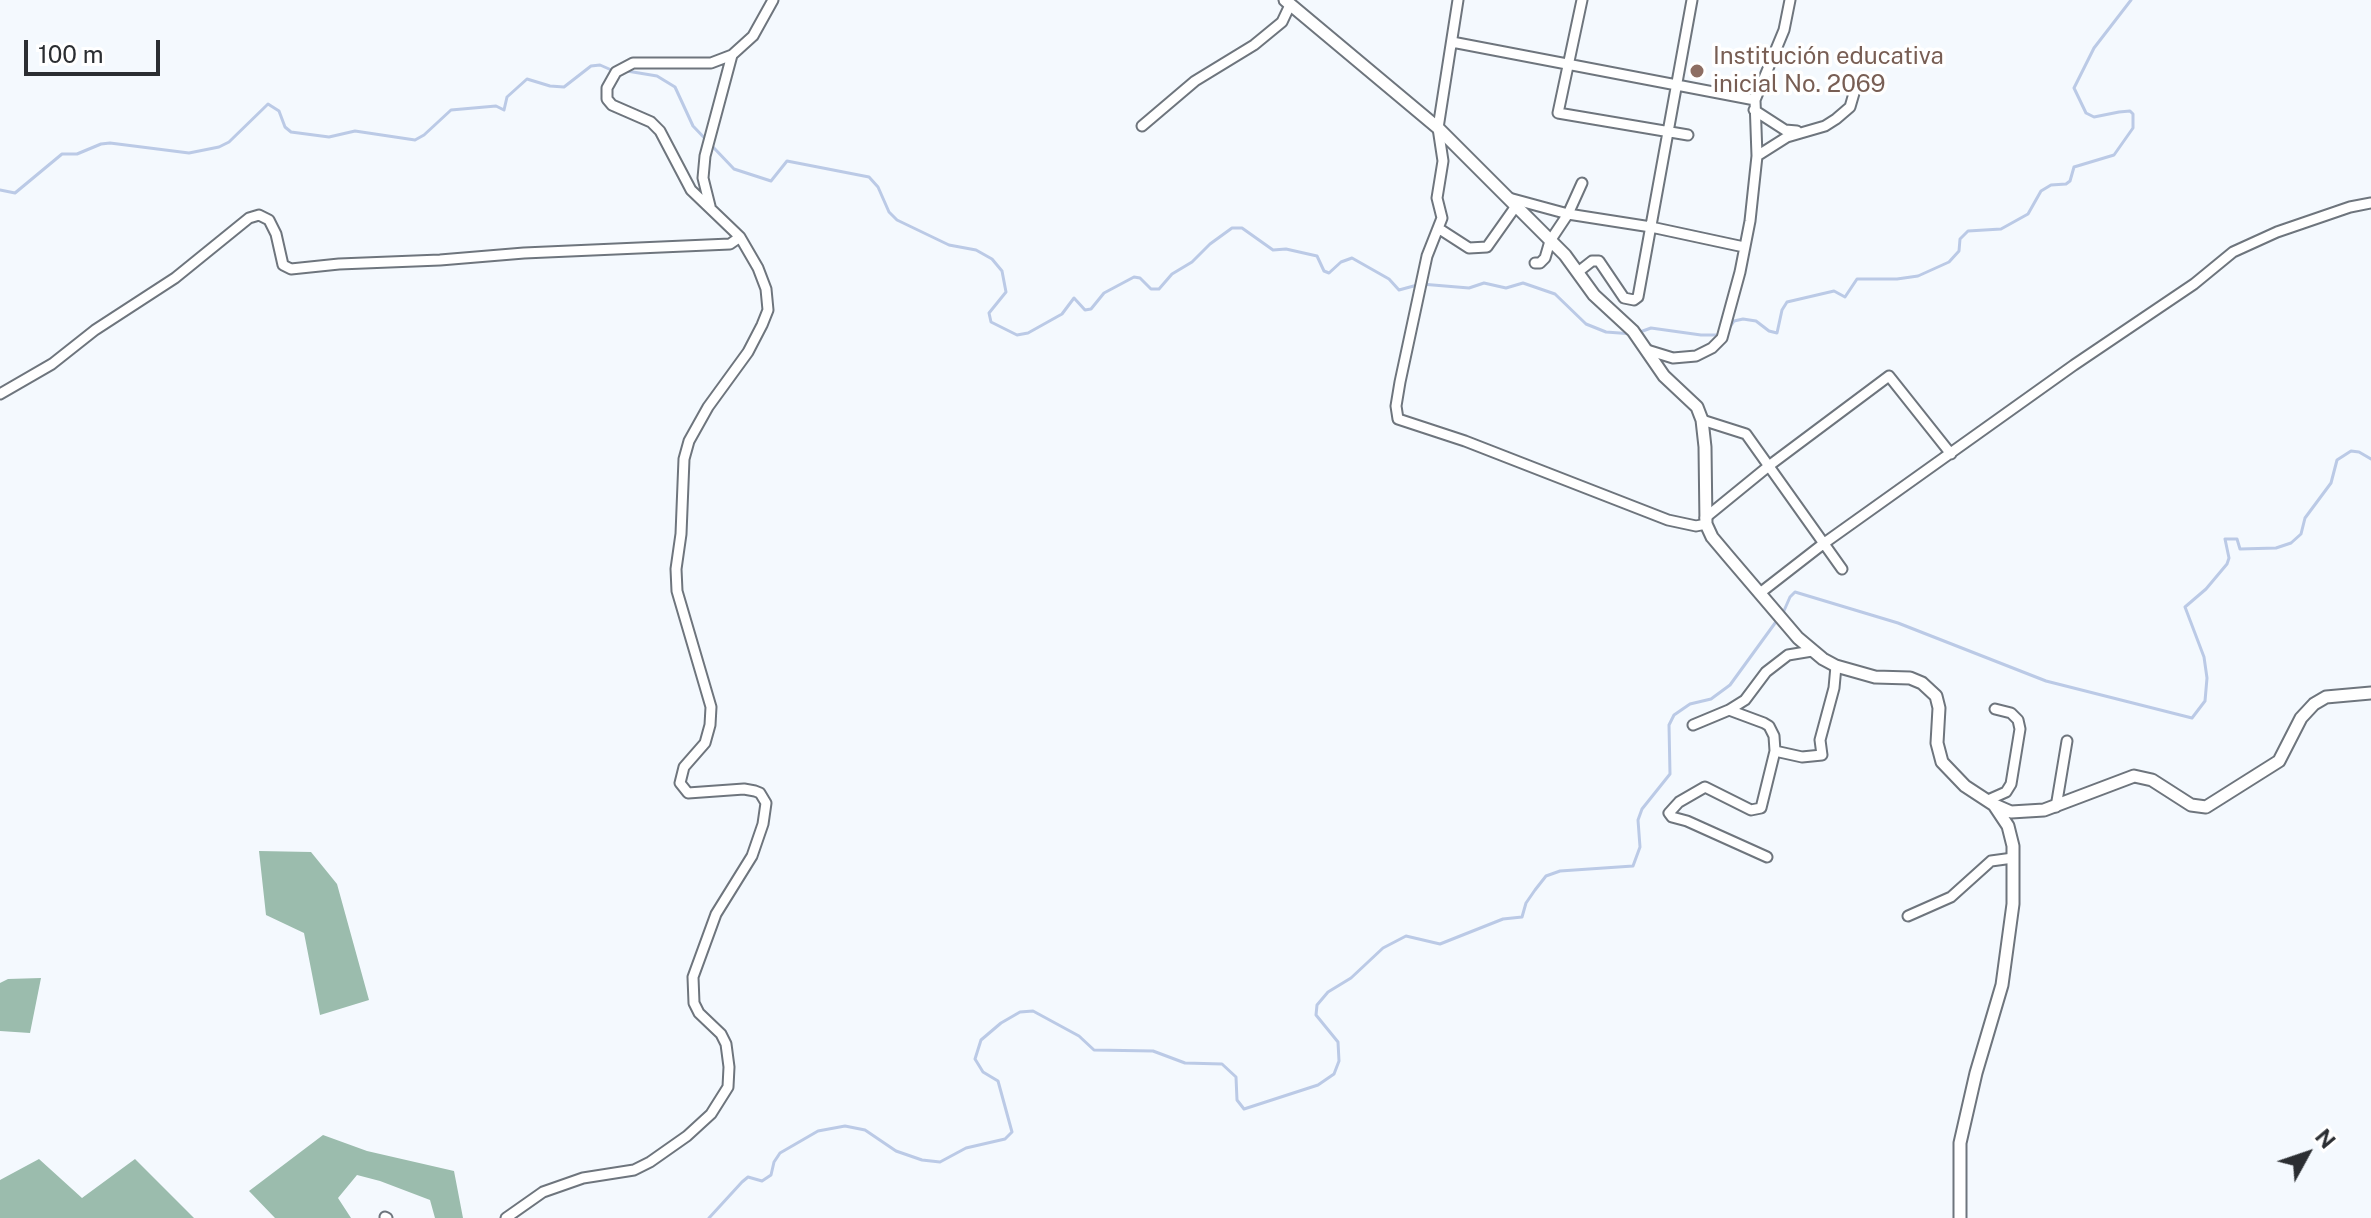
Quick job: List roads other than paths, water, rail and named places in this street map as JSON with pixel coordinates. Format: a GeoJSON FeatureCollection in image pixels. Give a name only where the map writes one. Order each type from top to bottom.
{"type":"FeatureCollection","features":[{"type":"Feature","properties":{"kind":"street"},"geometry":{"type":"LineString","coordinates":[[506,1218],[551,1188],[583,1178],[634,1170],[650,1162],[687,1136],[711,1114],[728,1087],[726,1044],[694,1003],[693,977],[716,914],[752,856],[763,824],[766,803],[755,791],[688,793],[680,783],[684,767],[705,743],[711,707],[677,591],[676,569],[681,534],[684,459],[689,441],[708,407],[748,352],[768,310],[766,289],[740,237],[691,190],[660,131],[651,122],[612,105],[607,99],[607,88],[616,72],[633,63],[711,63],[732,55],[753,36],[773,0]]}},
{"type":"Feature","properties":{"kind":"street"},"geometry":{"type":"LineString","coordinates":[[1458,0],[1438,128],[1443,161],[1437,195],[1443,214],[1427,256],[1400,382],[1396,406],[1398,419],[1467,442],[1668,520],[1696,526],[1706,521],[1770,465],[1889,376],[1951,454]]}},
{"type":"Feature","properties":{"kind":"street"},"geometry":{"type":"LineString","coordinates":[[1582,0],[1558,113],[1688,135]]}},
{"type":"Feature","properties":{"kind":"street"},"geometry":{"type":"LineString","coordinates":[[1578,272],[1592,261],[1599,261],[1624,298],[1634,300],[1638,297],[1692,0]]}},
{"type":"Feature","properties":{"kind":"street"},"geometry":{"type":"LineString","coordinates":[[1647,350],[1673,358],[1696,356],[1712,348],[1723,335],[1744,247],[1757,156],[1755,106],[1784,30],[1790,0]]}},
{"type":"Feature","properties":{"kind":"street"},"geometry":{"type":"LineString","coordinates":[[1142,126],[1195,81],[1282,22],[1288,3],[1438,128],[1550,241],[1594,295],[1633,331],[1664,376],[1697,407],[1702,420],[1706,521],[1712,537],[1780,618],[1812,651],[1836,666],[1875,677],[1910,678],[1928,687],[1938,702],[1937,743],[1942,762],[1965,786],[2011,812],[2056,807],[2134,776],[2152,780],[2191,805],[2212,805],[2279,761],[2301,718],[2314,704],[2326,697],[2371,693]]}},
{"type":"Feature","properties":{"kind":"street"},"geometry":{"type":"LineString","coordinates":[[1452,42],[1740,97],[1785,130],[1801,132]]}},
{"type":"Feature","properties":{"kind":"street"},"geometry":{"type":"LineString","coordinates":[[710,206],[703,178],[705,156],[732,55]]}},
{"type":"Feature","properties":{"kind":"street"},"geometry":{"type":"LineString","coordinates":[[1757,156],[1769,146],[1801,132],[1825,126],[1850,107],[1856,96],[1857,83]]}},
{"type":"Feature","properties":{"kind":"street"},"geometry":{"type":"LineString","coordinates":[[1535,263],[1545,258],[1550,241],[1568,214],[1582,183]]}},
{"type":"Feature","properties":{"kind":"street"},"geometry":{"type":"LineString","coordinates":[[1506,197],[1568,214],[1651,227],[1744,247]]}},
{"type":"Feature","properties":{"kind":"street"},"geometry":{"type":"LineString","coordinates":[[1760,593],[1823,544],[2074,365],[2194,284],[2233,252],[2277,232],[2371,203]]}},
{"type":"Feature","properties":{"kind":"street"},"geometry":{"type":"LineString","coordinates":[[1438,228],[1469,248],[1487,247],[1516,206]]}},
{"type":"Feature","properties":{"kind":"street"},"geometry":{"type":"LineString","coordinates":[[0,394],[52,364],[95,330],[175,278],[249,218],[259,215],[269,220],[276,234],[283,265],[291,269],[524,253],[730,244],[740,237]]}},
{"type":"Feature","properties":{"kind":"street"},"geometry":{"type":"LineString","coordinates":[[1702,420],[1746,434],[1842,569]]}},
{"type":"Feature","properties":{"kind":"street"},"geometry":{"type":"LineString","coordinates":[[1693,725],[1745,700],[1775,663],[1788,655],[1812,651]]}},
{"type":"Feature","properties":{"kind":"street"},"geometry":{"type":"LineString","coordinates":[[1775,751],[1802,757],[1822,755],[1820,740],[1834,688],[1836,666]]}},
{"type":"Feature","properties":{"kind":"street"},"geometry":{"type":"LineString","coordinates":[[1991,802],[2006,792],[2011,784],[2020,729],[2018,720],[2011,713],[1995,709]]}},
{"type":"Feature","properties":{"kind":"street"},"geometry":{"type":"LineString","coordinates":[[1729,710],[1769,726],[1774,736],[1775,751],[1761,808],[1751,810],[1705,787],[1679,802],[1669,813],[1672,817],[1767,857]]}},
{"type":"Feature","properties":{"kind":"street"},"geometry":{"type":"LineString","coordinates":[[2056,807],[2067,741]]}},
{"type":"Feature","properties":{"kind":"street"},"geometry":{"type":"LineString","coordinates":[[1960,1218],[1960,1143],[1976,1073],[2002,985],[2012,918],[2013,858],[2008,826],[1991,802]]}},
{"type":"Feature","properties":{"kind":"street"},"geometry":{"type":"LineString","coordinates":[[1908,916],[1951,897],[1991,861],[2013,858]]}},
{"type":"Feature","properties":{"kind":"waterway"},"geometry":{"type":"LineString","coordinates":[[1728,330],[1734,321],[1743,319],[1756,321],[1777,333],[1787,302],[1834,291],[1845,297],[1857,279],[1918,276],[1949,262],[1959,251],[1960,239],[1968,231],[2001,229],[2028,214],[2041,191],[2051,185],[2070,181],[2074,167],[2114,155],[2133,128],[2133,114],[2130,111],[2094,117],[2086,113],[2074,88],[2094,48],[2131,0]]}},
{"type":"Feature","properties":{"kind":"waterway"},"geometry":{"type":"LineString","coordinates":[[0,190],[15,193],[62,154],[77,154],[101,144],[189,153],[219,147],[229,142],[268,104],[279,111],[285,127],[291,132],[329,137],[355,131],[415,140],[451,110],[496,106],[504,110],[507,97],[527,79],[564,87],[591,66],[600,65],[616,72]]}},
{"type":"Feature","properties":{"kind":"waterway"},"geometry":{"type":"LineString","coordinates":[[627,71],[657,76],[675,87],[693,126],[734,169],[771,181],[787,161],[869,177],[897,220],[949,245],[976,250],[992,259],[1002,271],[1006,292],[989,313],[991,322],[1017,335],[1028,333],[1062,314],[1074,298],[1085,310],[1091,309],[1104,293],[1134,277],[1140,278],[1151,289],[1159,289],[1172,274],[1192,262],[1232,228],[1242,228],[1273,250],[1286,249],[1317,256],[1324,271],[1329,273],[1341,262],[1352,258],[1389,279],[1399,290],[1421,284],[1469,288],[1484,283],[1506,288],[1523,283],[1555,294],[1586,324],[1606,332],[1633,334]]}},
{"type":"Feature","properties":{"kind":"waterway"},"geometry":{"type":"LineString","coordinates":[[1640,332],[1651,328],[1719,335]]}},
{"type":"Feature","properties":{"kind":"waterway"},"geometry":{"type":"LineString","coordinates":[[1783,613],[1795,592],[1898,623],[2046,681],[2192,718],[2205,701],[2207,678],[2204,657],[2185,607],[2206,589],[2227,564],[2229,558],[2225,539],[2237,539],[2240,549],[2276,548],[2291,543],[2301,534],[2305,518],[2331,483],[2337,460],[2351,451],[2371,459]]}},
{"type":"Feature","properties":{"kind":"waterway"},"geometry":{"type":"LineString","coordinates":[[709,1218],[748,1177],[762,1181],[771,1175],[780,1153],[818,1131],[845,1126],[865,1130],[896,1151],[922,1160],[940,1162],[966,1148],[1005,1139],[1012,1132],[998,1081],[983,1072],[975,1059],[981,1040],[1020,1012],[1033,1011],[1079,1036],[1094,1050],[1153,1051],[1185,1063],[1222,1064],[1236,1077],[1237,1100],[1244,1109],[1318,1085],[1334,1074],[1339,1061],[1338,1042],[1316,1015],[1317,1005],[1328,992],[1351,978],[1383,948],[1406,936],[1440,944],[1503,919],[1522,917],[1526,903],[1546,876],[1560,871],[1633,866],[1640,847],[1638,820],[1642,809],[1670,774],[1669,725],[1674,715],[1690,704],[1711,699],[1730,685],[1778,619]]}},
{"type":"Feature","properties":{"kind":"place","name":"Institución educativa inicial No. 2069"},"geometry":{"type":"Point","coordinates":[1697,71]}}]}
